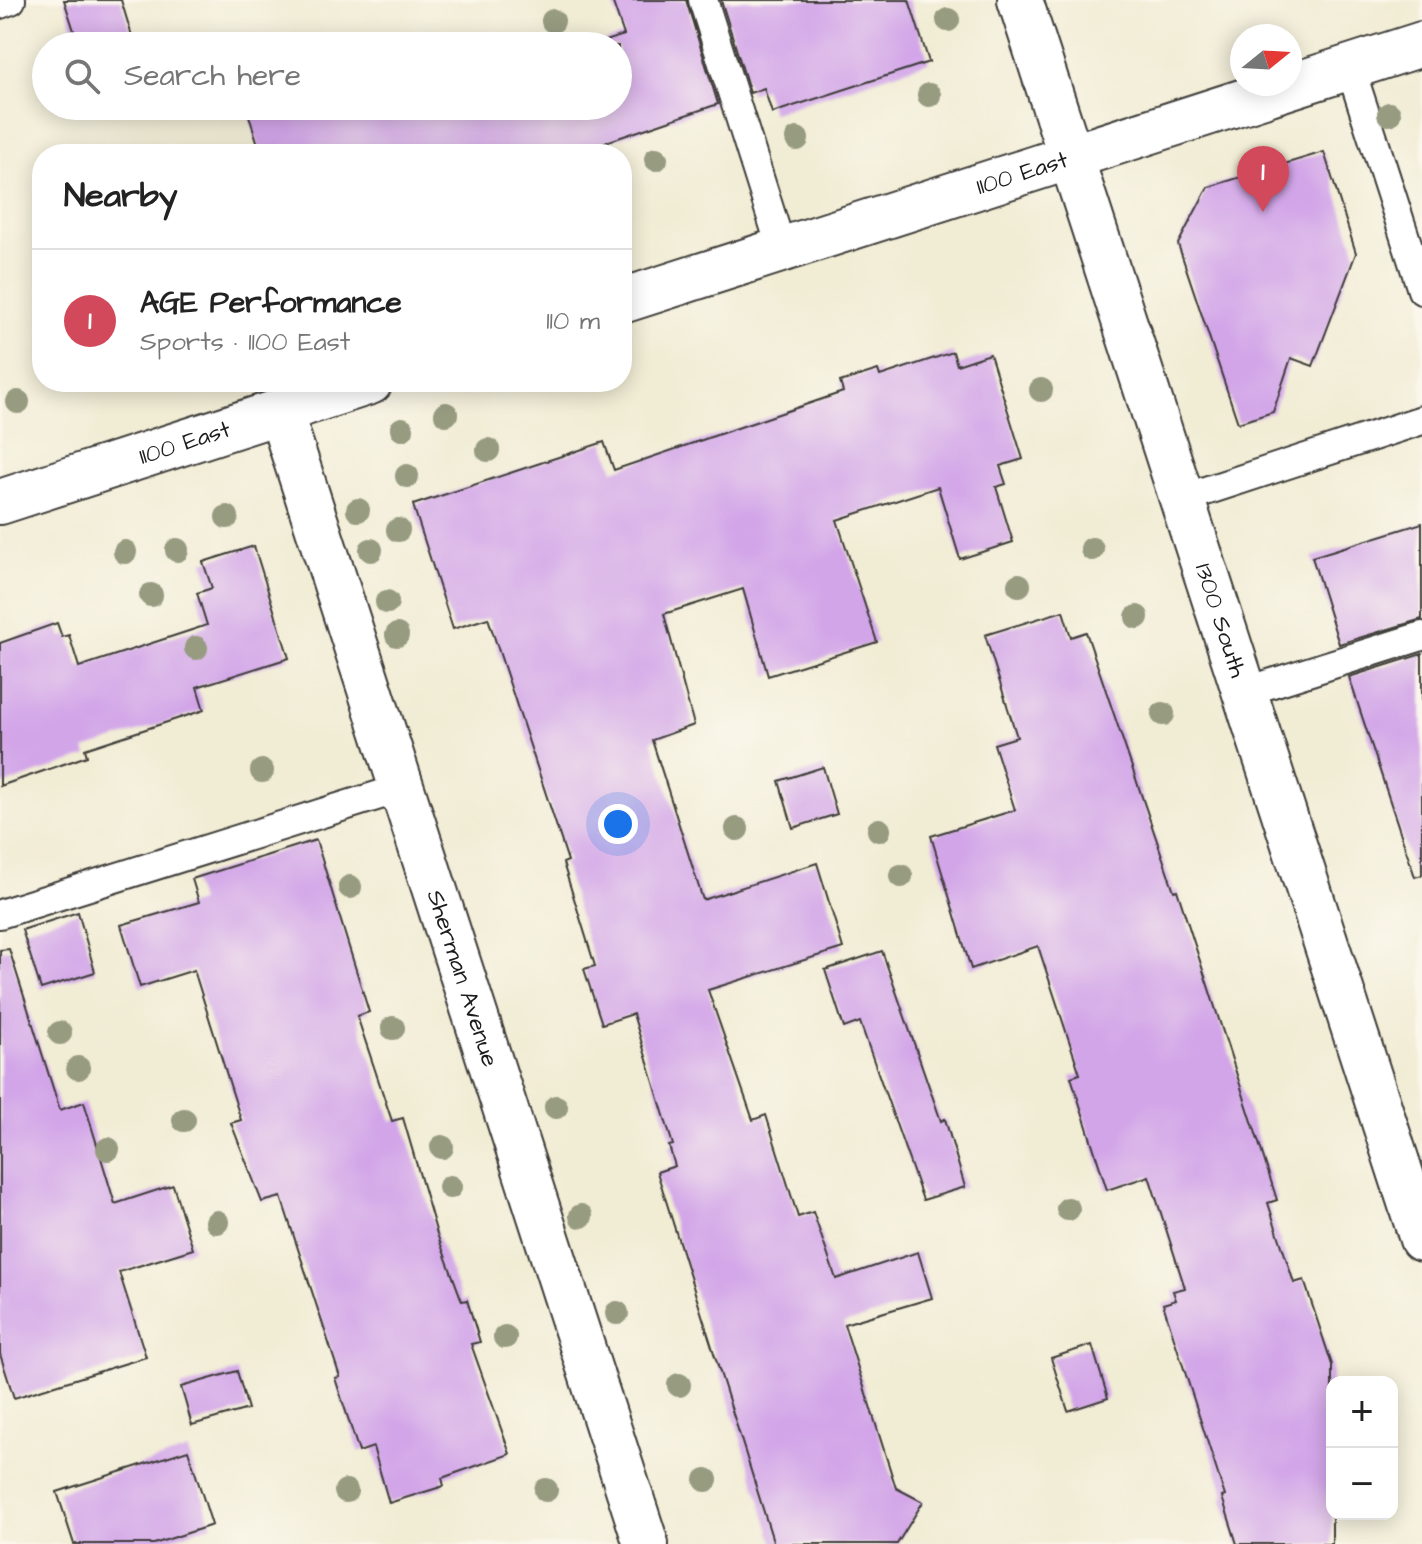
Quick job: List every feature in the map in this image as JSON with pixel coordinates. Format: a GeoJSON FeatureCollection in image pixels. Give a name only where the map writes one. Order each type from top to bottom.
{"type":"FeatureCollection","features":[{"type":"Feature","properties":{"kind":"street","name":"1300 South"},"geometry":{"type":"LineString","coordinates":[[1020,0],[1422,1239]]}},
{"type":"Feature","properties":{"kind":"street","name":"1100 East"},"geometry":{"type":"LineString","coordinates":[[632,298],[1422,44]]}},
{"type":"Feature","properties":{"kind":"street","name":"1100 East"},"geometry":{"type":"LineString","coordinates":[[0,502],[339,392]]}},
{"type":"Feature","properties":{"kind":"street","name":"Sherman Avenue"},"geometry":{"type":"LineString","coordinates":[[280,411],[646,1544]]}},
{"type":"Feature","properties":{"kind":"lane"},"geometry":{"type":"LineString","coordinates":[[0,4],[11,0]]}},
{"type":"Feature","properties":{"kind":"lane"},"geometry":{"type":"LineString","coordinates":[[703,0],[782,250]]}},
{"type":"Feature","properties":{"kind":"lane"},"geometry":{"type":"LineString","coordinates":[[1350,67],[1422,290]]}},
{"type":"Feature","properties":{"kind":"lane"},"geometry":{"type":"LineString","coordinates":[[1181,499],[1422,420]]}},
{"type":"Feature","properties":{"kind":"lane"},"geometry":{"type":"LineString","coordinates":[[1244,692],[1422,636]]}},
{"type":"Feature","properties":{"kind":"lane"},"geometry":{"type":"LineString","coordinates":[[0,914],[402,788]]}},
{"type":"Feature","properties":{"kind":"building"},"geometry":{"type":"Polygon","coordinates":[[[64,0],[121,0],[131,32],[74,32],[64,0]]]}},
{"type":"Feature","properties":{"kind":"building"},"geometry":{"type":"Polygon","coordinates":[[[612,0],[686,0],[718,104],[600,144],[258,144],[250,120],[632,120],[632,32],[623,32],[612,0]]]}},
{"type":"Feature","properties":{"kind":"building"},"geometry":{"type":"Polygon","coordinates":[[[721,0],[909,0],[929,62],[772,113],[764,88],[750,93],[721,0]]]}},
{"type":"Feature","properties":{"kind":"building"},"geometry":{"type":"Polygon","coordinates":[[[1324,152],[1356,253],[1313,366],[1291,358],[1273,412],[1238,423],[1178,244],[1208,187],[1324,152]]]}},
{"type":"Feature","properties":{"kind":"building"},"geometry":{"type":"Polygon","coordinates":[[[953,352],[957,365],[990,354],[1023,459],[1000,466],[1006,484],[996,487],[1013,542],[960,559],[938,487],[837,520],[877,642],[768,676],[743,589],[664,614],[694,725],[652,740],[703,900],[817,863],[843,948],[708,990],[753,1120],[766,1115],[798,1217],[813,1212],[836,1279],[918,1252],[932,1298],[844,1324],[896,1488],[923,1502],[897,1544],[774,1544],[657,1172],[675,1166],[669,1146],[673,1145],[633,1014],[602,1024],[584,969],[595,966],[563,863],[568,861],[488,618],[453,629],[413,505],[604,442],[614,470],[843,392],[840,382],[878,370],[880,376],[953,352]]]}},
{"type":"Feature","properties":{"kind":"building"},"geometry":{"type":"Polygon","coordinates":[[[1422,523],[1422,619],[1339,644],[1312,557],[1422,523]]]}},
{"type":"Feature","properties":{"kind":"building"},"geometry":{"type":"Polygon","coordinates":[[[254,546],[289,658],[197,687],[204,710],[85,749],[87,756],[0,786],[0,643],[57,623],[62,637],[69,635],[79,667],[207,625],[197,593],[212,588],[203,562],[254,546]]]}},
{"type":"Feature","properties":{"kind":"building"},"geometry":{"type":"Polygon","coordinates":[[[1063,611],[1071,637],[1086,632],[1174,891],[1177,890],[1258,1140],[1277,1200],[1268,1203],[1294,1283],[1304,1280],[1332,1365],[1332,1376],[1326,1376],[1326,1520],[1332,1520],[1332,1544],[1237,1544],[1222,1497],[1225,1496],[1163,1304],[1176,1300],[1173,1291],[1185,1288],[1149,1176],[1107,1190],[1071,1077],[1080,1074],[1038,946],[971,969],[931,836],[1015,810],[994,744],[1017,737],[985,635],[1063,611]]]}},
{"type":"Feature","properties":{"kind":"building"},"geometry":{"type":"Polygon","coordinates":[[[1422,654],[1422,875],[1415,877],[1349,677],[1422,654]]]}},
{"type":"Feature","properties":{"kind":"building"},"geometry":{"type":"Polygon","coordinates":[[[823,767],[837,814],[793,828],[779,781],[823,767]]]}},
{"type":"Feature","properties":{"kind":"building"},"geometry":{"type":"Polygon","coordinates":[[[316,840],[369,1012],[357,1016],[392,1121],[403,1118],[437,1234],[462,1301],[467,1300],[480,1342],[471,1344],[510,1454],[442,1478],[444,1486],[389,1503],[373,1447],[359,1452],[335,1378],[340,1377],[281,1197],[262,1202],[231,1123],[241,1120],[194,970],[140,987],[121,925],[199,902],[192,879],[316,840]]]}},
{"type":"Feature","properties":{"kind":"building"},"geometry":{"type":"Polygon","coordinates":[[[78,912],[95,972],[41,989],[22,930],[78,912]]]}},
{"type":"Feature","properties":{"kind":"building"},"geometry":{"type":"Polygon","coordinates":[[[9,949],[60,1110],[84,1102],[115,1204],[173,1185],[193,1249],[119,1272],[146,1357],[14,1398],[0,1354],[0,950],[9,949]]]}},
{"type":"Feature","properties":{"kind":"building"},"geometry":{"type":"Polygon","coordinates":[[[882,951],[941,1121],[945,1119],[965,1187],[923,1200],[860,1022],[844,1028],[825,970],[882,951]]]}},
{"type":"Feature","properties":{"kind":"building"},"geometry":{"type":"Polygon","coordinates":[[[1092,1345],[1108,1398],[1068,1411],[1051,1358],[1092,1345]]]}},
{"type":"Feature","properties":{"kind":"building"},"geometry":{"type":"Polygon","coordinates":[[[237,1371],[248,1409],[192,1425],[181,1387],[237,1371]]]}},
{"type":"Feature","properties":{"kind":"building"},"geometry":{"type":"Polygon","coordinates":[[[188,1450],[212,1525],[154,1544],[74,1544],[57,1492],[188,1450]]]}},
{"type":"Feature","properties":{"kind":"place","name":"AGE Performance"},"geometry":{"type":"Point","coordinates":[1263,212]}}]}
